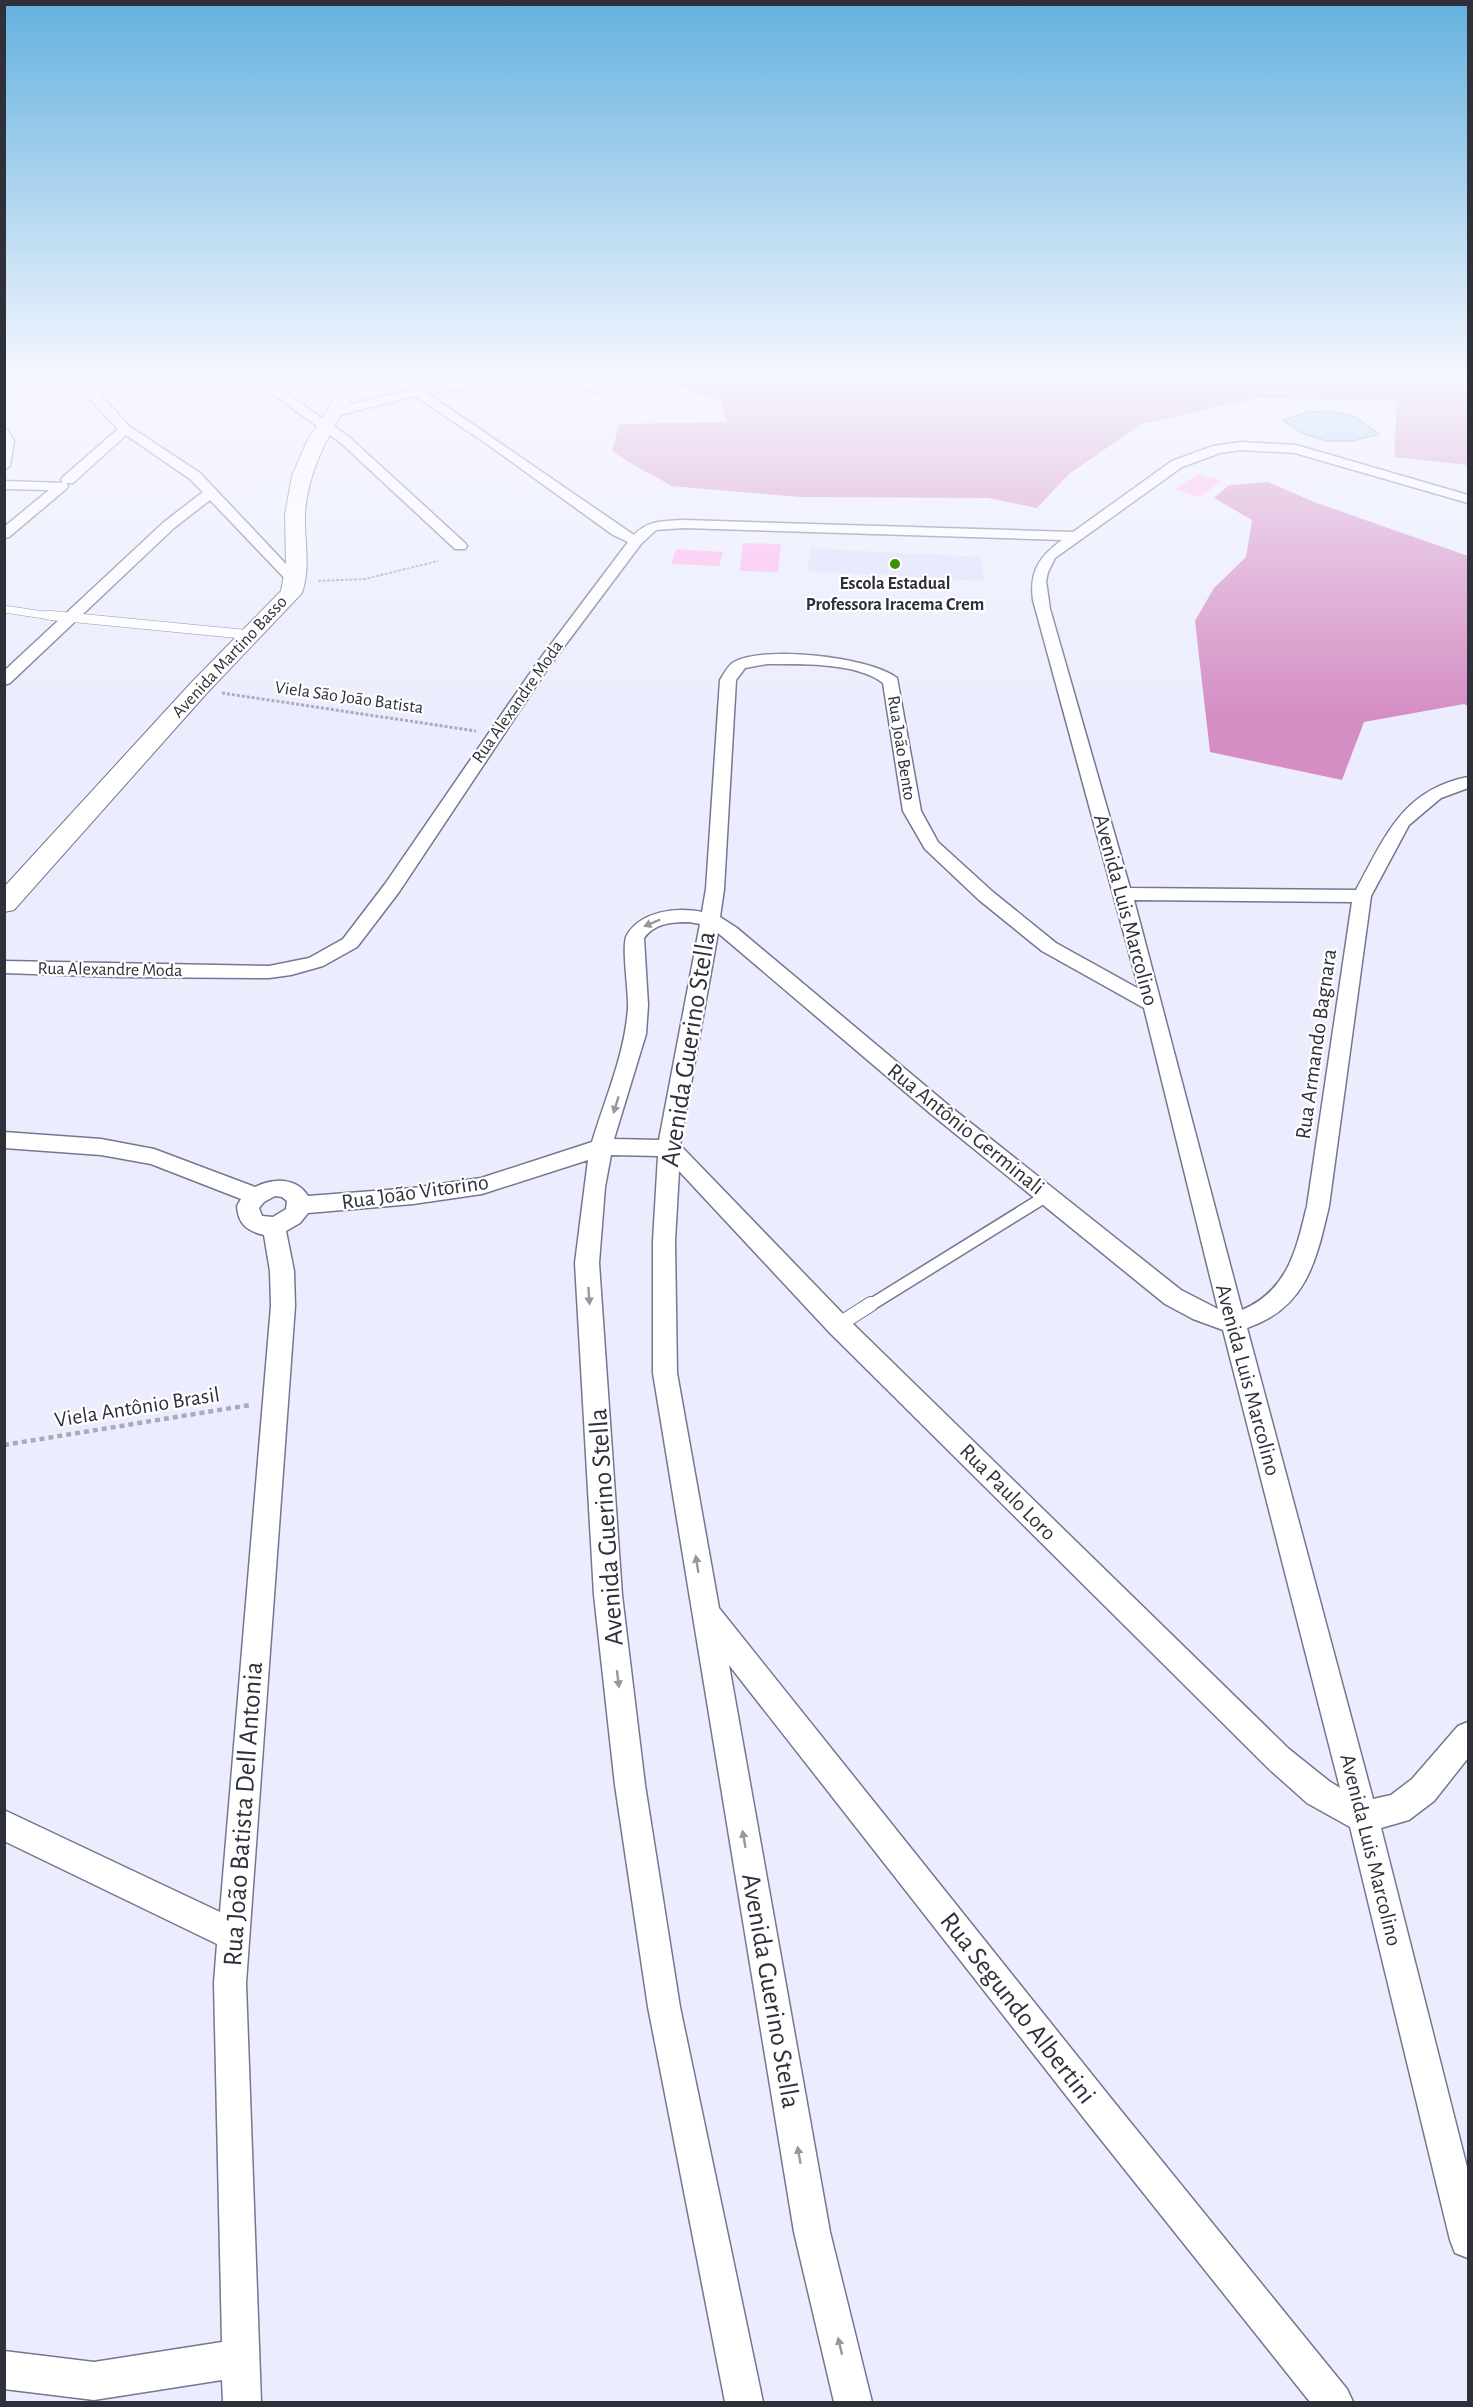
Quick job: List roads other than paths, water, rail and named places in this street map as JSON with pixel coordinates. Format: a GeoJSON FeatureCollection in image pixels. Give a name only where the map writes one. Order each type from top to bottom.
{"type":"FeatureCollection","features":[{"type":"Feature","properties":{"kind":"street"},"geometry":{"type":"LineString","coordinates":[[4,534],[59,487]]}},
{"type":"Feature","properties":{"kind":"street","name":"Avenida Martino Basso"},"geometry":{"type":"LineString","coordinates":[[4,904],[198,689],[291,593],[296,582],[206,487]]}},
{"type":"Feature","properties":{"kind":"street"},"geometry":{"type":"LineString","coordinates":[[296,582],[295,514],[299,487]]}},
{"type":"Feature","properties":{"kind":"street"},"geometry":{"type":"LineString","coordinates":[[396,487],[460,546]]}},
{"type":"Feature","properties":{"kind":"street"},"geometry":{"type":"LineString","coordinates":[[556,487],[618,532],[636,541]]}},
{"type":"Feature","properties":{"kind":"street","name":"Avenida Luis Marcolino"},"geometry":{"type":"LineString","coordinates":[[1144,487],[1050,555],[1043,564],[1038,577],[1047,629],[1123,894],[1363,1817],[1468,2240]]}},
{"type":"Feature","properties":{"kind":"street","name":"Avenida Luis Marcolino"},"geometry":{"type":"LineString","coordinates":[[1428,487],[1468,499]]}},
{"type":"Feature","properties":{"kind":"street"},"geometry":{"type":"LineString","coordinates":[[4,680],[169,525],[211,493]]}},
{"type":"Feature","properties":{"kind":"street","name":"Rua Alexandre Moda"},"geometry":{"type":"LineString","coordinates":[[4,967],[269,972],[291,969],[332,954],[350,943],[392,888],[542,666],[636,541],[647,529],[654,526],[684,524],[1076,536]]}},
{"type":"Feature","properties":{"kind":"street","name":"Rua João Bento"},"geometry":{"type":"LineString","coordinates":[[709,920],[715,890],[728,680],[741,665],[757,660],[838,663],[872,670],[891,681],[912,811],[931,845],[986,896],[1049,947],[1151,1004]]}},
{"type":"Feature","properties":{"kind":"street","name":"Rua Armando Bagnara"},"geometry":{"type":"LineString","coordinates":[[1233,1322],[1264,1313],[1288,1291],[1307,1251],[1318,1206],[1362,896],[1402,822],[1435,794],[1468,782]]}},
{"type":"Feature","properties":{"kind":"street"},"geometry":{"type":"LineString","coordinates":[[1123,894],[1362,896]]}},
{"type":"Feature","properties":{"kind":"street","name":"Avenida Guerino Stella"},"geometry":{"type":"LineString","coordinates":[[744,2403],[664,2007],[630,1785],[608,1595],[587,1263],[594,1187],[601,1147],[636,1035],[638,1005],[633,945],[638,930],[649,923],[675,917],[709,920],[670,1132],[664,1242],[665,1373],[812,2232],[853,2403]]}},
{"type":"Feature","properties":{"kind":"street","name":"Rua Antônio Germinali"},"geometry":{"type":"LineString","coordinates":[[709,920],[730,932],[939,1109],[1173,1297],[1200,1313],[1233,1322]]}},
{"type":"Feature","properties":{"kind":"street"},"geometry":{"type":"LineString","coordinates":[[4,1140],[101,1147],[154,1157],[256,1196]]}},
{"type":"Feature","properties":{"kind":"street","name":"Rua João Vitorino"},"geometry":{"type":"LineString","coordinates":[[299,1205],[413,1196],[482,1186],[601,1147],[670,1148]]}},
{"type":"Feature","properties":{"kind":"street","name":"Rua Paulo Loro"},"geometry":{"type":"LineString","coordinates":[[670,1148],[838,1324],[1279,1759],[1318,1792],[1363,1817]]}},
{"type":"Feature","properties":{"kind":"street"},"geometry":{"type":"LineString","coordinates":[[272,1188],[289,1190],[299,1199],[299,1205],[291,1219],[274,1226],[258,1225],[249,1217],[248,1206],[256,1196],[272,1188]]}},
{"type":"Feature","properties":{"kind":"street","name":"Rua João Batista Dell Antonia"},"geometry":{"type":"LineString","coordinates":[[242,2403],[230,1983],[283,1306],[282,1271],[274,1226]]}},
{"type":"Feature","properties":{"kind":"street","name":"Rua Segundo Albertini"},"geometry":{"type":"LineString","coordinates":[[705,1612],[1334,2403]]}},
{"type":"Feature","properties":{"kind":"street"},"geometry":{"type":"LineString","coordinates":[[1363,1817],[1398,1809],[1423,1790],[1468,1736]]}},
{"type":"Feature","properties":{"kind":"street"},"geometry":{"type":"LineString","coordinates":[[4,1825],[234,1935]]}},
{"type":"Feature","properties":{"kind":"street"},"geometry":{"type":"LineString","coordinates":[[4,2370],[94,2381],[241,2358]]}},
{"type":"Feature","properties":{"kind":"lane"},"geometry":{"type":"LineString","coordinates":[[4,609],[71,619],[252,635]]}},
{"type":"Feature","properties":{"kind":"lane"},"geometry":{"type":"LineString","coordinates":[[838,1324],[1048,1195]]}},
{"type":"Feature","properties":{"kind":"place","name":"Escola Estadual Professora Iracema Crem"},"geometry":{"type":"Point","coordinates":[895,564]}}]}
